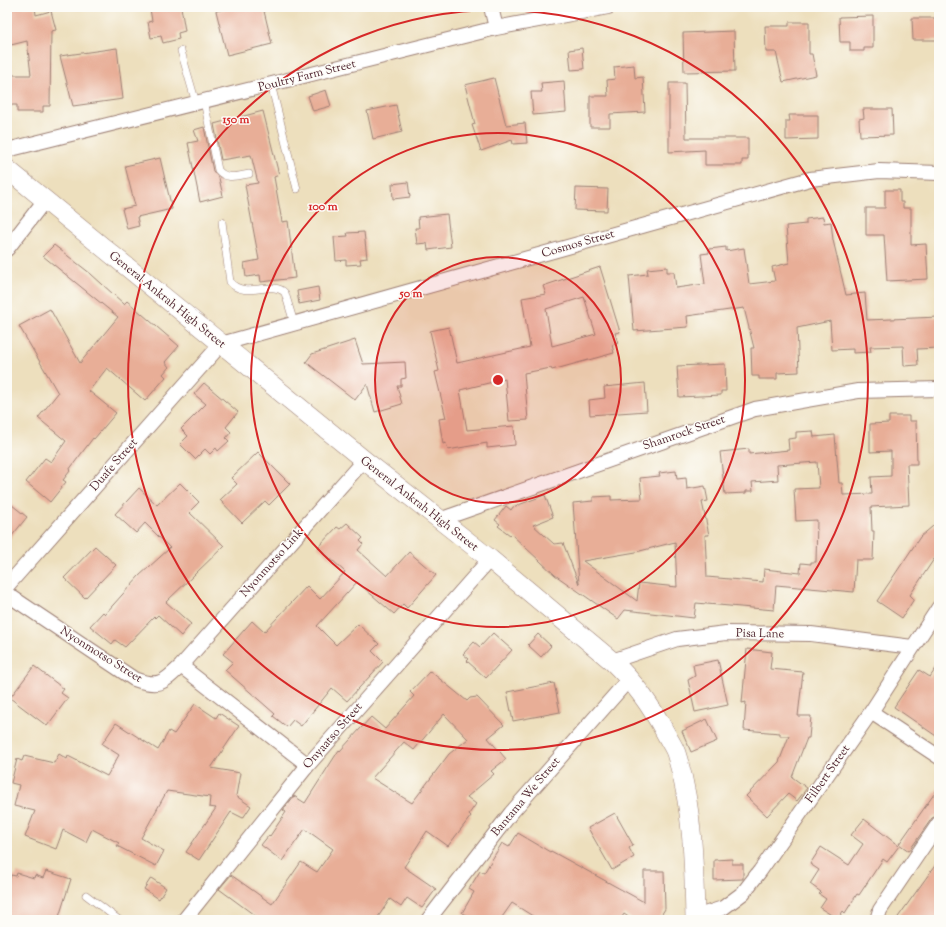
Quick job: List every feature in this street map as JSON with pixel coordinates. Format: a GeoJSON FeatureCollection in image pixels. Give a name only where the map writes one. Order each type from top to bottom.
{"type":"FeatureCollection","features":[{"type":"Feature","properties":{"kind":"main road","name":"General Ankrah High Street"},"geometry":{"type":"LineString","coordinates":[[7,169],[364,460],[490,559],[612,661],[630,678],[655,713],[676,752],[688,803],[692,837],[695,919]]}},
{"type":"Feature","properties":{"kind":"street"},"geometry":{"type":"LineString","coordinates":[[491,7],[496,28]]}},
{"type":"Feature","properties":{"kind":"street","name":"Poultry Farm Street"},"geometry":{"type":"LineString","coordinates":[[7,150],[496,28],[608,7]]}},
{"type":"Feature","properties":{"kind":"street","name":"Cosmos Street"},"geometry":{"type":"LineString","coordinates":[[221,344],[810,179],[879,170],[939,173]]}},
{"type":"Feature","properties":{"kind":"street"},"geometry":{"type":"LineString","coordinates":[[7,249],[45,200]]}},
{"type":"Feature","properties":{"kind":"street","name":"Duafe Street"},"geometry":{"type":"LineString","coordinates":[[7,586],[221,344]]}},
{"type":"Feature","properties":{"kind":"street","name":"Shamrock Street"},"geometry":{"type":"LineString","coordinates":[[439,520],[755,409],[858,391],[939,389]]}},
{"type":"Feature","properties":{"kind":"street","name":"Nyonmotso Link"},"geometry":{"type":"LineString","coordinates":[[181,666],[364,460]]}},
{"type":"Feature","properties":{"kind":"street","name":"Onyaatso Street"},"geometry":{"type":"LineString","coordinates":[[184,920],[308,765],[490,559]]}},
{"type":"Feature","properties":{"kind":"street","name":"Nyonmotso Street"},"geometry":{"type":"LineString","coordinates":[[7,594],[134,679],[148,684],[163,682],[181,666]]}},
{"type":"Feature","properties":{"kind":"street","name":"Filbert Street"},"geometry":{"type":"LineString","coordinates":[[695,919],[723,908],[743,893],[871,712],[939,607]]}},
{"type":"Feature","properties":{"kind":"street","name":"Pisa Lane"},"geometry":{"type":"LineString","coordinates":[[612,661],[677,639],[726,633],[811,634],[912,647]]}},
{"type":"Feature","properties":{"kind":"street"},"geometry":{"type":"LineString","coordinates":[[181,666],[308,765]]}},
{"type":"Feature","properties":{"kind":"street","name":"Bantama We Street"},"geometry":{"type":"LineString","coordinates":[[428,920],[511,813],[630,678]]}},
{"type":"Feature","properties":{"kind":"street"},"geometry":{"type":"LineString","coordinates":[[871,712],[939,757]]}},
{"type":"Feature","properties":{"kind":"street"},"geometry":{"type":"LineString","coordinates":[[879,915],[939,823]]}},
{"type":"Feature","properties":{"kind":"lane"},"geometry":{"type":"LineString","coordinates":[[180,51],[200,102],[218,170],[222,175],[229,177],[249,174]]}},
{"type":"Feature","properties":{"kind":"lane"},"geometry":{"type":"LineString","coordinates":[[271,84],[297,188]]}},
{"type":"Feature","properties":{"kind":"lane"},"geometry":{"type":"LineString","coordinates":[[222,222],[230,282],[235,289],[245,291],[276,288],[282,290],[294,323]]}},
{"type":"Feature","properties":{"kind":"lane"},"geometry":{"type":"LineString","coordinates":[[86,895],[119,920]]}},
{"type":"Feature","properties":{"kind":"building"},"geometry":{"type":"Polygon","coordinates":[[[7,7],[35,7],[36,15],[51,11],[56,30],[51,31],[50,106],[43,106],[43,112],[17,112],[17,105],[7,105],[7,75],[31,75],[27,41],[7,46],[7,7]]]}},
{"type":"Feature","properties":{"kind":"building"},"geometry":{"type":"Polygon","coordinates":[[[159,7],[181,7],[185,31],[178,33],[179,39],[163,43],[161,36],[151,38],[148,22],[152,21],[150,9],[159,7]]]}},
{"type":"Feature","properties":{"kind":"building"},"geometry":{"type":"Polygon","coordinates":[[[234,7],[263,7],[272,44],[227,55],[216,11],[234,7]]]}},
{"type":"Feature","properties":{"kind":"building"},"geometry":{"type":"Polygon","coordinates":[[[873,16],[873,48],[864,48],[864,51],[850,51],[850,42],[840,42],[839,17],[873,16]]]}},
{"type":"Feature","properties":{"kind":"building"},"geometry":{"type":"Polygon","coordinates":[[[912,18],[939,18],[939,40],[913,40],[912,18]]]}},
{"type":"Feature","properties":{"kind":"building"},"geometry":{"type":"Polygon","coordinates":[[[789,22],[809,22],[809,54],[812,54],[816,75],[783,82],[776,52],[766,52],[765,26],[789,26],[789,22]]]}},
{"type":"Feature","properties":{"kind":"building"},"geometry":{"type":"Polygon","coordinates":[[[734,31],[735,71],[684,72],[683,33],[734,31]]]}},
{"type":"Feature","properties":{"kind":"building"},"geometry":{"type":"Polygon","coordinates":[[[117,48],[123,99],[73,106],[60,56],[117,48]]]}},
{"type":"Feature","properties":{"kind":"building"},"geometry":{"type":"Polygon","coordinates":[[[582,48],[584,69],[571,70],[569,50],[582,48]]]}},
{"type":"Feature","properties":{"kind":"building"},"geometry":{"type":"Polygon","coordinates":[[[634,65],[635,78],[643,77],[645,112],[610,114],[610,127],[590,127],[590,96],[608,96],[607,80],[615,79],[614,67],[634,65]]]}},
{"type":"Feature","properties":{"kind":"building"},"geometry":{"type":"Polygon","coordinates":[[[494,78],[506,125],[525,123],[527,143],[513,144],[512,140],[481,151],[472,125],[475,124],[465,85],[494,78]]]}},
{"type":"Feature","properties":{"kind":"building"},"geometry":{"type":"Polygon","coordinates":[[[564,81],[566,112],[533,115],[531,92],[542,92],[541,83],[564,81]]]}},
{"type":"Feature","properties":{"kind":"building"},"geometry":{"type":"Polygon","coordinates":[[[669,83],[685,83],[686,138],[748,138],[748,160],[742,160],[742,165],[705,165],[705,150],[669,152],[669,83]]]}},
{"type":"Feature","properties":{"kind":"building"},"geometry":{"type":"Polygon","coordinates":[[[326,90],[331,106],[313,111],[308,96],[326,90]]]}},
{"type":"Feature","properties":{"kind":"building"},"geometry":{"type":"Polygon","coordinates":[[[396,105],[402,132],[373,139],[367,111],[396,105]]]}},
{"type":"Feature","properties":{"kind":"building"},"geometry":{"type":"Polygon","coordinates":[[[863,109],[892,109],[893,135],[860,136],[859,119],[864,118],[863,109]]]}},
{"type":"Feature","properties":{"kind":"building"},"geometry":{"type":"Polygon","coordinates":[[[263,111],[279,175],[274,177],[282,222],[288,221],[295,278],[261,282],[260,275],[246,277],[244,263],[259,260],[245,185],[258,183],[251,155],[221,160],[214,124],[263,111]]]}},
{"type":"Feature","properties":{"kind":"building"},"geometry":{"type":"Polygon","coordinates":[[[789,115],[818,115],[818,139],[786,140],[786,121],[790,121],[789,115]]]}},
{"type":"Feature","properties":{"kind":"building"},"geometry":{"type":"Polygon","coordinates":[[[204,127],[213,171],[219,178],[223,196],[200,202],[188,143],[198,141],[194,130],[204,127]]]}},
{"type":"Feature","properties":{"kind":"building"},"geometry":{"type":"Polygon","coordinates":[[[160,158],[172,209],[137,217],[139,226],[127,229],[122,209],[135,206],[125,166],[160,158]]]}},
{"type":"Feature","properties":{"kind":"building"},"geometry":{"type":"Polygon","coordinates":[[[408,182],[410,197],[393,199],[392,184],[408,182]]]}},
{"type":"Feature","properties":{"kind":"building"},"geometry":{"type":"Polygon","coordinates":[[[576,188],[608,189],[607,211],[575,210],[576,188]]]}},
{"type":"Feature","properties":{"kind":"building"},"geometry":{"type":"Polygon","coordinates":[[[885,190],[900,190],[900,202],[903,202],[903,208],[911,208],[911,245],[926,244],[928,279],[887,281],[884,235],[866,235],[866,208],[885,208],[885,190]]]}},
{"type":"Feature","properties":{"kind":"building"},"geometry":{"type":"Polygon","coordinates":[[[447,214],[451,247],[428,250],[427,243],[417,244],[415,228],[419,228],[418,217],[447,214]]]}},
{"type":"Feature","properties":{"kind":"building"},"geometry":{"type":"Polygon","coordinates":[[[823,217],[824,223],[831,222],[833,240],[846,295],[865,293],[867,320],[939,317],[939,348],[917,349],[918,365],[904,366],[903,346],[870,347],[871,352],[853,353],[853,349],[832,350],[830,321],[797,328],[799,372],[777,373],[777,379],[759,379],[759,376],[752,376],[751,348],[754,348],[744,308],[687,316],[688,327],[634,331],[629,276],[648,274],[647,269],[667,267],[667,272],[674,272],[676,288],[705,284],[701,254],[709,253],[709,249],[726,247],[726,251],[744,248],[749,284],[775,281],[772,267],[789,263],[786,226],[806,224],[806,219],[823,217]]]}},
{"type":"Feature","properties":{"kind":"building"},"geometry":{"type":"Polygon","coordinates":[[[364,232],[367,258],[360,259],[361,264],[346,265],[346,260],[336,261],[334,237],[348,236],[347,233],[364,232]]]}},
{"type":"Feature","properties":{"kind":"building"},"geometry":{"type":"Polygon","coordinates":[[[54,245],[91,274],[124,304],[127,301],[179,346],[165,362],[169,367],[163,374],[166,377],[145,401],[107,368],[89,391],[116,413],[94,439],[93,438],[69,470],[70,471],[63,480],[66,482],[50,502],[26,482],[45,458],[51,462],[66,441],[38,418],[58,393],[19,326],[50,309],[80,363],[118,317],[43,256],[54,245]]]}},
{"type":"Feature","properties":{"kind":"building"},"geometry":{"type":"Polygon","coordinates":[[[600,267],[620,332],[615,333],[618,343],[612,345],[614,353],[552,370],[551,368],[524,373],[528,420],[509,421],[505,379],[460,390],[467,430],[514,426],[515,445],[487,448],[487,443],[448,450],[446,443],[443,444],[439,419],[446,418],[435,372],[439,371],[430,331],[449,327],[457,363],[530,347],[522,298],[546,294],[543,286],[600,267]],[[584,297],[546,309],[552,346],[596,334],[584,297]]]}},
{"type":"Feature","properties":{"kind":"building"},"geometry":{"type":"Polygon","coordinates":[[[318,287],[320,300],[299,304],[297,291],[318,287]]]}},
{"type":"Feature","properties":{"kind":"building"},"geometry":{"type":"Polygon","coordinates":[[[355,340],[363,364],[405,362],[406,378],[401,379],[401,386],[397,386],[402,404],[375,412],[367,384],[355,400],[306,362],[312,354],[355,340]]]}},
{"type":"Feature","properties":{"kind":"building"},"geometry":{"type":"Polygon","coordinates":[[[725,364],[726,391],[721,391],[721,395],[679,397],[677,366],[725,364]]]}},
{"type":"Feature","properties":{"kind":"building"},"geometry":{"type":"Polygon","coordinates":[[[204,383],[238,412],[226,427],[231,432],[226,438],[229,441],[218,451],[216,448],[210,454],[205,449],[195,459],[180,444],[188,436],[181,429],[206,404],[194,394],[204,383]]]}},
{"type":"Feature","properties":{"kind":"building"},"geometry":{"type":"Polygon","coordinates":[[[645,383],[647,411],[590,415],[589,400],[605,398],[604,387],[645,383]]]}},
{"type":"Feature","properties":{"kind":"building"},"geometry":{"type":"Polygon","coordinates":[[[889,416],[909,416],[909,421],[916,421],[917,464],[907,464],[909,505],[871,507],[872,531],[874,531],[873,560],[856,560],[854,592],[776,585],[774,610],[696,603],[694,618],[625,610],[618,619],[555,575],[511,534],[510,535],[498,526],[500,524],[495,520],[506,506],[511,510],[513,507],[545,495],[553,517],[533,525],[554,544],[563,543],[579,584],[573,503],[593,501],[593,497],[611,496],[611,500],[642,499],[640,478],[660,476],[659,473],[676,471],[677,479],[686,478],[687,489],[705,486],[708,501],[702,502],[709,535],[705,535],[707,577],[763,582],[764,569],[800,573],[801,563],[811,564],[811,562],[816,562],[817,520],[796,521],[794,489],[819,488],[817,462],[777,465],[778,480],[752,482],[753,491],[746,491],[746,493],[725,494],[720,452],[749,449],[749,454],[789,450],[788,439],[796,438],[796,432],[813,431],[814,437],[835,435],[839,483],[842,483],[843,495],[872,494],[871,477],[891,476],[891,451],[870,452],[870,424],[889,423],[889,416]],[[675,542],[636,552],[583,561],[637,601],[639,583],[677,587],[675,542]]]}},
{"type":"Feature","properties":{"kind":"building"},"geometry":{"type":"Polygon","coordinates":[[[258,452],[290,484],[269,505],[265,501],[242,523],[220,500],[237,484],[231,478],[258,452]]]}},
{"type":"Feature","properties":{"kind":"building"},"geometry":{"type":"Polygon","coordinates":[[[180,483],[199,502],[189,512],[224,546],[166,602],[191,624],[181,636],[158,615],[155,618],[154,617],[125,647],[115,640],[112,644],[90,626],[103,612],[105,614],[139,576],[170,548],[145,523],[136,533],[115,514],[139,488],[157,505],[180,483]]]}},
{"type":"Feature","properties":{"kind":"building"},"geometry":{"type":"Polygon","coordinates":[[[7,501],[27,517],[7,542],[7,501]]]}},
{"type":"Feature","properties":{"kind":"building"},"geometry":{"type":"Polygon","coordinates":[[[939,521],[939,555],[934,559],[910,595],[914,599],[902,618],[877,601],[920,537],[939,521]]]}},
{"type":"Feature","properties":{"kind":"building"},"geometry":{"type":"Polygon","coordinates":[[[347,523],[363,538],[360,541],[363,544],[358,550],[387,576],[409,552],[436,575],[407,608],[403,604],[394,614],[357,582],[317,626],[336,645],[358,624],[379,644],[372,651],[383,662],[347,701],[332,688],[301,726],[293,720],[287,727],[273,716],[275,714],[225,670],[233,662],[223,654],[252,621],[264,632],[307,586],[320,599],[345,572],[318,547],[337,527],[340,529],[347,523]]]}},
{"type":"Feature","properties":{"kind":"building"},"geometry":{"type":"Polygon","coordinates":[[[95,546],[116,565],[85,598],[64,578],[95,546]]]}},
{"type":"Feature","properties":{"kind":"building"},"geometry":{"type":"Polygon","coordinates":[[[493,633],[512,650],[486,678],[467,661],[469,659],[463,654],[474,642],[480,647],[493,633]]]}},
{"type":"Feature","properties":{"kind":"building"},"geometry":{"type":"Polygon","coordinates":[[[538,634],[551,646],[541,657],[528,645],[538,634]]]}},
{"type":"Feature","properties":{"kind":"building"},"geometry":{"type":"Polygon","coordinates":[[[747,649],[772,652],[770,669],[803,672],[798,716],[811,716],[809,738],[807,738],[792,777],[807,788],[797,801],[788,794],[767,816],[746,796],[779,762],[789,736],[780,736],[780,733],[744,730],[746,702],[742,703],[747,649]]]}},
{"type":"Feature","properties":{"kind":"building"},"geometry":{"type":"Polygon","coordinates":[[[718,660],[728,705],[695,712],[688,680],[695,676],[693,665],[718,660]]]}},
{"type":"Feature","properties":{"kind":"building"},"geometry":{"type":"Polygon","coordinates":[[[939,664],[939,738],[894,707],[919,670],[930,677],[939,664]]]}},
{"type":"Feature","properties":{"kind":"building"},"geometry":{"type":"Polygon","coordinates":[[[34,666],[64,689],[61,693],[68,698],[47,726],[10,698],[34,666]]]}},
{"type":"Feature","properties":{"kind":"building"},"geometry":{"type":"Polygon","coordinates":[[[430,671],[467,701],[470,698],[477,697],[504,725],[488,738],[506,759],[491,771],[494,774],[467,797],[476,804],[469,814],[471,816],[448,846],[427,831],[404,867],[436,889],[422,908],[407,898],[401,907],[390,899],[376,920],[261,920],[219,889],[231,875],[272,904],[301,862],[317,872],[333,849],[305,829],[282,861],[261,845],[269,835],[270,836],[286,812],[283,810],[294,796],[305,803],[339,750],[340,751],[371,717],[385,729],[414,696],[410,692],[430,671]],[[444,714],[414,750],[404,742],[372,778],[412,803],[449,754],[468,739],[444,714]]]}},
{"type":"Feature","properties":{"kind":"building"},"geometry":{"type":"Polygon","coordinates":[[[554,683],[560,712],[513,721],[507,692],[554,683]]]}},
{"type":"Feature","properties":{"kind":"building"},"geometry":{"type":"Polygon","coordinates":[[[195,704],[216,718],[219,713],[239,726],[211,768],[240,773],[236,796],[251,806],[243,818],[231,812],[199,860],[186,852],[216,808],[209,807],[210,797],[167,791],[141,838],[164,851],[156,866],[117,846],[119,843],[92,829],[86,842],[63,830],[56,849],[25,837],[35,811],[14,806],[19,785],[11,783],[17,759],[22,761],[24,756],[54,763],[59,754],[67,759],[68,756],[107,776],[119,755],[102,744],[116,723],[158,750],[169,731],[174,734],[195,704]]]}},
{"type":"Feature","properties":{"kind":"building"},"geometry":{"type":"Polygon","coordinates":[[[707,719],[717,741],[691,752],[682,731],[707,719]]]}},
{"type":"Feature","properties":{"kind":"building"},"geometry":{"type":"Polygon","coordinates":[[[939,787],[939,815],[932,818],[909,851],[899,844],[939,787]]]}},
{"type":"Feature","properties":{"kind":"building"},"geometry":{"type":"Polygon","coordinates":[[[615,813],[633,845],[629,848],[634,857],[612,870],[588,828],[615,813]]]}},
{"type":"Feature","properties":{"kind":"building"},"geometry":{"type":"Polygon","coordinates":[[[864,819],[899,846],[887,862],[883,859],[859,895],[857,894],[845,913],[843,911],[838,919],[820,908],[826,899],[819,894],[821,892],[810,884],[819,870],[810,864],[821,847],[849,865],[863,844],[851,835],[864,819]]]}},
{"type":"Feature","properties":{"kind":"building"},"geometry":{"type":"Polygon","coordinates":[[[518,833],[550,852],[551,851],[644,902],[644,871],[664,871],[665,909],[658,920],[633,920],[624,914],[620,920],[539,920],[512,903],[500,920],[474,920],[462,913],[474,892],[469,889],[480,871],[484,873],[502,843],[509,847],[518,833]]]}},
{"type":"Feature","properties":{"kind":"building"},"geometry":{"type":"Polygon","coordinates":[[[732,859],[732,864],[743,864],[743,879],[714,880],[714,860],[732,859]]]}},
{"type":"Feature","properties":{"kind":"building"},"geometry":{"type":"Polygon","coordinates":[[[939,860],[939,920],[896,920],[939,860]]]}},
{"type":"Feature","properties":{"kind":"building"},"geometry":{"type":"Polygon","coordinates":[[[46,871],[71,879],[58,920],[7,920],[7,886],[11,875],[16,876],[17,873],[34,878],[35,875],[43,878],[46,871]]]}},
{"type":"Feature","properties":{"kind":"building"},"geometry":{"type":"Polygon","coordinates":[[[151,878],[166,888],[159,899],[144,889],[151,878]]]}}]}
